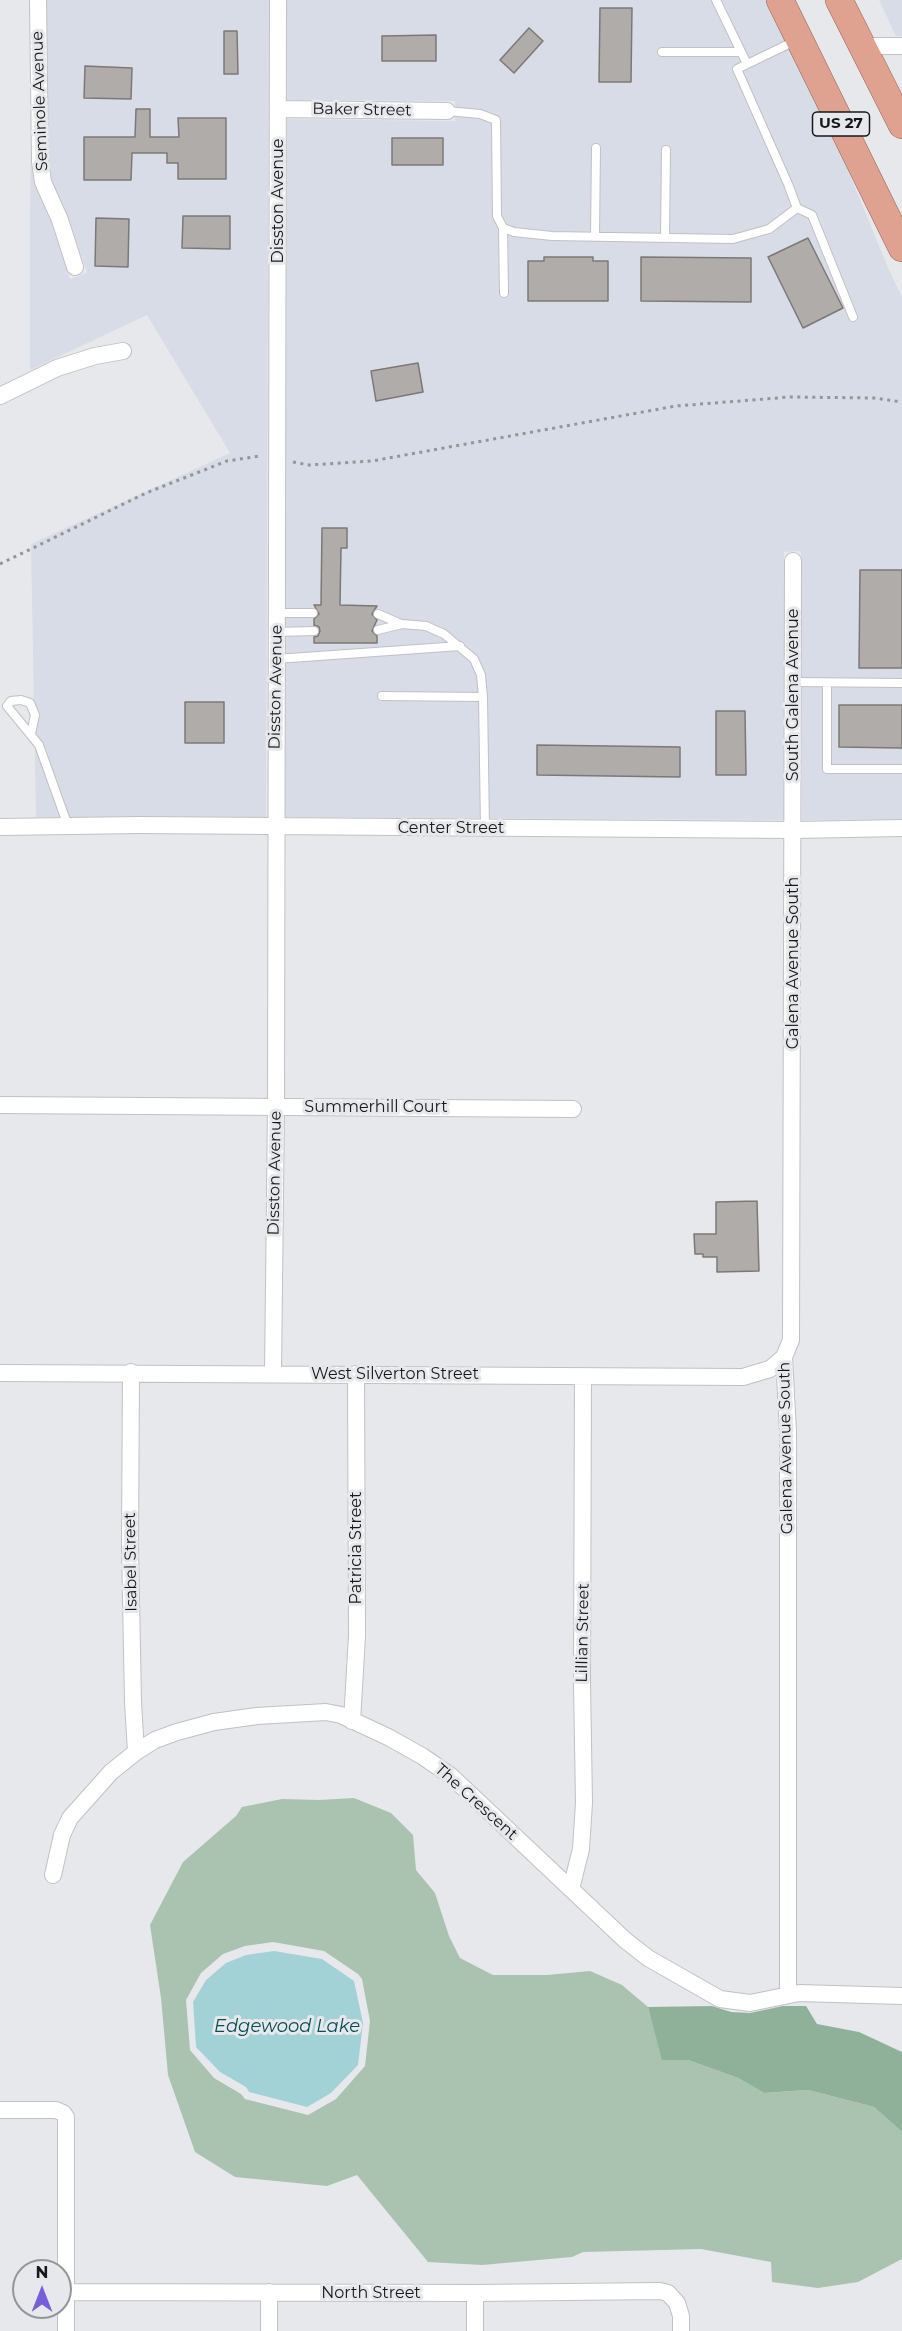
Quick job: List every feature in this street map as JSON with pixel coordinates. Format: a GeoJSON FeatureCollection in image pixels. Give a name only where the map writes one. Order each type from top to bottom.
{"type":"FeatureCollection","features":[{"type":"Feature","properties":{"kind":"highway","name":"US 27"},"geometry":{"type":"LineString","coordinates":[[780,0],[902,248]]}},
{"type":"Feature","properties":{"kind":"highway","name":"US 27"},"geometry":{"type":"LineString","coordinates":[[839,0],[902,125]]}},
{"type":"Feature","properties":{"kind":"street","name":"Seminole Avenue"},"geometry":{"type":"LineString","coordinates":[[38,0],[40,161],[43,182],[60,220],[75,267]]}},
{"type":"Feature","properties":{"kind":"street","name":"Disston Avenue"},"geometry":{"type":"LineString","coordinates":[[273,1374],[276,1106],[278,0]]}},
{"type":"Feature","properties":{"kind":"street"},"geometry":{"type":"LineString","coordinates":[[862,46],[902,46]]}},
{"type":"Feature","properties":{"kind":"street","name":"Baker Street"},"geometry":{"type":"LineString","coordinates":[[278,110],[447,111]]}},
{"type":"Feature","properties":{"kind":"street"},"geometry":{"type":"LineString","coordinates":[[0,396],[57,368],[95,356],[123,351]]}},
{"type":"Feature","properties":{"kind":"street","name":"South Galena Avenue"},"geometry":{"type":"LineString","coordinates":[[793,561],[794,830]]}},
{"type":"Feature","properties":{"kind":"street","name":"Center Street"},"geometry":{"type":"LineString","coordinates":[[0,827],[275,826],[794,830],[902,828]]}},
{"type":"Feature","properties":{"kind":"street","name":"Galena Avenue South"},"geometry":{"type":"LineString","coordinates":[[788,1995],[788,1432],[784,1357],[791,1340],[794,830]]}},
{"type":"Feature","properties":{"kind":"street","name":"Summerhill Court"},"geometry":{"type":"LineString","coordinates":[[0,1105],[573,1109]]}},
{"type":"Feature","properties":{"kind":"street","name":"West Silverton Street"},"geometry":{"type":"LineString","coordinates":[[0,1373],[743,1377],[770,1369],[784,1357]]}},
{"type":"Feature","properties":{"kind":"street","name":"Isabel Street"},"geometry":{"type":"LineString","coordinates":[[131,1372],[130,1547],[136,1752]]}},
{"type":"Feature","properties":{"kind":"street","name":"Patricia Street"},"geometry":{"type":"LineString","coordinates":[[352,1721],[357,1636],[356,1374]]}},
{"type":"Feature","properties":{"kind":"street","name":"Lillian Street"},"geometry":{"type":"LineString","coordinates":[[571,1889],[580,1849],[584,1803],[583,1376]]}},
{"type":"Feature","properties":{"kind":"street","name":"The Crescent"},"geometry":{"type":"LineString","coordinates":[[52,1875],[62,1834],[70,1818],[111,1772],[155,1740],[214,1722],[257,1716],[326,1712],[341,1715],[413,1751],[451,1776],[625,1940],[648,1958],[720,1999],[750,2003],[799,1993],[902,1996]]}},
{"type":"Feature","properties":{"kind":"street"},"geometry":{"type":"LineString","coordinates":[[0,2110],[56,2110],[66,2117],[66,2259]]}},
{"type":"Feature","properties":{"kind":"street","name":"North Street"},"geometry":{"type":"LineString","coordinates":[[72,2292],[660,2291],[674,2299],[681,2316],[681,2331]]}},
{"type":"Feature","properties":{"kind":"street"},"geometry":{"type":"LineString","coordinates":[[269,2292],[269,2331]]}},
{"type":"Feature","properties":{"kind":"street"},"geometry":{"type":"LineString","coordinates":[[475,2331],[476,2293]]}},
{"type":"Feature","properties":{"kind":"lane"},"geometry":{"type":"LineString","coordinates":[[716,0],[747,64]]}},
{"type":"Feature","properties":{"kind":"lane"},"geometry":{"type":"LineString","coordinates":[[799,39],[737,69],[797,208],[812,215],[853,317]]}},
{"type":"Feature","properties":{"kind":"lane"},"geometry":{"type":"LineString","coordinates":[[662,52],[741,52]]}},
{"type":"Feature","properties":{"kind":"lane"},"geometry":{"type":"LineString","coordinates":[[447,111],[480,114],[496,120],[497,216],[503,228],[504,293]]}},
{"type":"Feature","properties":{"kind":"lane"},"geometry":{"type":"LineString","coordinates":[[595,236],[597,148]]}},
{"type":"Feature","properties":{"kind":"lane"},"geometry":{"type":"LineString","coordinates":[[665,237],[666,150]]}},
{"type":"Feature","properties":{"kind":"lane"},"geometry":{"type":"LineString","coordinates":[[503,228],[514,232],[595,236],[733,239],[769,229],[797,208]]}},
{"type":"Feature","properties":{"kind":"lane"},"geometry":{"type":"LineString","coordinates":[[276,613],[313,614]]}},
{"type":"Feature","properties":{"kind":"lane"},"geometry":{"type":"LineString","coordinates":[[378,614],[402,624],[426,626],[444,634],[474,659],[481,675],[483,697],[485,828]]}},
{"type":"Feature","properties":{"kind":"lane"},"geometry":{"type":"LineString","coordinates":[[378,630],[402,624]]}},
{"type":"Feature","properties":{"kind":"lane"},"geometry":{"type":"LineString","coordinates":[[276,632],[314,631]]}},
{"type":"Feature","properties":{"kind":"lane"},"geometry":{"type":"LineString","coordinates":[[276,659],[460,646]]}},
{"type":"Feature","properties":{"kind":"lane"},"geometry":{"type":"LineString","coordinates":[[794,682],[902,683]]}},
{"type":"Feature","properties":{"kind":"lane"},"geometry":{"type":"LineString","coordinates":[[826,683],[827,769],[902,769]]}},
{"type":"Feature","properties":{"kind":"lane"},"geometry":{"type":"LineString","coordinates":[[382,696],[483,697]]}},
{"type":"Feature","properties":{"kind":"lane"},"geometry":{"type":"LineString","coordinates":[[31,734],[39,745],[68,826]]}},
{"type":"Feature","properties":{"kind":"path"},"geometry":{"type":"LineString","coordinates":[[0,564],[146,493],[227,461],[261,455],[309,465],[372,461],[676,406],[790,397],[874,398],[902,402]]}},
{"type":"Feature","properties":{"kind":"shaded area"},"geometry":{"type":"Polygon","coordinates":[[[46,0],[269,0],[266,817],[36,817],[31,544],[230,453],[147,315],[30,370],[31,135],[31,161],[35,186],[52,224],[70,279],[87,273],[68,216],[51,179],[46,0]]]}},
{"type":"Feature","properties":{"kind":"shaded area"},"geometry":{"type":"Polygon","coordinates":[[[287,0],[767,0],[830,127],[902,297],[902,819],[802,820],[801,551],[784,552],[785,820],[284,817],[287,119],[455,121],[455,101],[287,100],[287,0]]]}},
{"type":"Feature","properties":{"kind":"shaded area"},"geometry":{"type":"Polygon","coordinates":[[[879,0],[902,0],[902,36],[896,36],[879,0]]]}},
{"type":"Feature","properties":{"kind":"green space"},"geometry":{"type":"Polygon","coordinates":[[[354,1798],[391,1813],[413,1835],[416,1870],[435,1893],[449,1936],[460,1958],[493,1975],[547,1975],[590,1971],[622,1985],[648,2007],[663,2060],[688,2060],[738,2078],[764,2093],[808,2090],[874,2107],[902,2132],[902,2259],[858,2282],[818,2288],[772,2282],[771,2262],[701,2249],[583,2252],[572,2257],[482,2265],[428,2262],[357,2175],[327,2186],[235,2177],[195,2152],[168,2075],[161,1998],[150,1925],[183,1862],[236,1816],[242,1807],[282,1799],[354,1798]],[[273,1942],[245,1946],[223,1954],[201,1973],[186,2000],[190,2050],[214,2078],[241,2094],[245,2099],[308,2115],[336,2099],[365,2066],[370,2021],[362,1979],[324,1951],[273,1942]]]}},
{"type":"Feature","properties":{"kind":"green space"},"geometry":{"type":"Polygon","coordinates":[[[712,2006],[731,2012],[750,2013],[783,2006],[806,2006],[817,2024],[859,2032],[902,2052],[902,2132],[874,2107],[808,2090],[764,2093],[738,2078],[688,2060],[662,2060],[648,2007],[712,2006]]]}},
{"type":"Feature","properties":{"kind":"water","name":"Edgewood Lake"},"geometry":{"type":"Polygon","coordinates":[[[274,1951],[322,1959],[354,1981],[363,2023],[358,2065],[331,2093],[307,2107],[249,2092],[246,2087],[220,2072],[196,2047],[193,2002],[206,1980],[226,1963],[246,1955],[274,1951]]]}},
{"type":"Feature","properties":{"kind":"building"},"geometry":{"type":"Polygon","coordinates":[[[600,8],[632,8],[631,82],[599,82],[600,8]]]}},
{"type":"Feature","properties":{"kind":"building"},"geometry":{"type":"Polygon","coordinates":[[[529,28],[543,41],[514,73],[500,60],[529,28]]]}},
{"type":"Feature","properties":{"kind":"building"},"geometry":{"type":"Polygon","coordinates":[[[224,31],[237,31],[238,74],[224,74],[224,31]]]}},
{"type":"Feature","properties":{"kind":"building"},"geometry":{"type":"Polygon","coordinates":[[[436,35],[436,61],[382,61],[382,36],[436,35]]]}},
{"type":"Feature","properties":{"kind":"building"},"geometry":{"type":"Polygon","coordinates":[[[85,66],[132,68],[131,99],[84,98],[85,66]]]}},
{"type":"Feature","properties":{"kind":"building"},"geometry":{"type":"Polygon","coordinates":[[[136,109],[150,109],[150,137],[179,137],[178,118],[226,118],[226,179],[178,179],[178,163],[167,163],[167,153],[132,153],[131,180],[84,180],[84,137],[135,137],[136,109]]]}},
{"type":"Feature","properties":{"kind":"building"},"geometry":{"type":"Polygon","coordinates":[[[392,138],[443,138],[443,165],[392,165],[392,138]]]}},
{"type":"Feature","properties":{"kind":"building"},"geometry":{"type":"Polygon","coordinates":[[[183,216],[230,216],[230,249],[182,248],[183,216]]]}},
{"type":"Feature","properties":{"kind":"building"},"geometry":{"type":"Polygon","coordinates":[[[96,218],[129,219],[128,267],[95,266],[96,218]]]}},
{"type":"Feature","properties":{"kind":"building"},"geometry":{"type":"Polygon","coordinates":[[[808,238],[843,308],[803,328],[768,257],[808,238]]]}},
{"type":"Feature","properties":{"kind":"building"},"geometry":{"type":"Polygon","coordinates":[[[544,257],[593,257],[593,261],[608,261],[608,301],[528,301],[528,261],[544,261],[544,257]]]}},
{"type":"Feature","properties":{"kind":"building"},"geometry":{"type":"Polygon","coordinates":[[[641,257],[751,258],[751,302],[641,301],[641,257]]]}},
{"type":"Feature","properties":{"kind":"building"},"geometry":{"type":"Polygon","coordinates":[[[418,363],[423,392],[376,401],[371,371],[418,363]]]}},
{"type":"Feature","properties":{"kind":"building"},"geometry":{"type":"Polygon","coordinates":[[[322,528],[347,528],[347,548],[341,548],[340,605],[377,606],[372,614],[377,620],[372,631],[377,636],[377,643],[314,643],[314,637],[318,636],[320,631],[319,627],[314,625],[314,619],[319,614],[314,605],[321,605],[322,528]]]}},
{"type":"Feature","properties":{"kind":"building"},"geometry":{"type":"Polygon","coordinates":[[[860,570],[902,570],[902,668],[859,668],[860,570]]]}},
{"type":"Feature","properties":{"kind":"building"},"geometry":{"type":"Polygon","coordinates":[[[185,702],[224,702],[224,743],[185,743],[185,702]]]}},
{"type":"Feature","properties":{"kind":"building"},"geometry":{"type":"Polygon","coordinates":[[[839,705],[902,705],[902,748],[839,747],[839,705]]]}},
{"type":"Feature","properties":{"kind":"building"},"geometry":{"type":"Polygon","coordinates":[[[716,711],[745,711],[746,775],[716,775],[716,711]]]}},
{"type":"Feature","properties":{"kind":"building"},"geometry":{"type":"Polygon","coordinates":[[[537,745],[680,747],[680,777],[537,775],[537,745]]]}},
{"type":"Feature","properties":{"kind":"building"},"geometry":{"type":"Polygon","coordinates":[[[757,1201],[759,1271],[717,1272],[717,1257],[703,1257],[703,1254],[695,1254],[694,1234],[716,1234],[716,1202],[757,1201]]]}}]}
